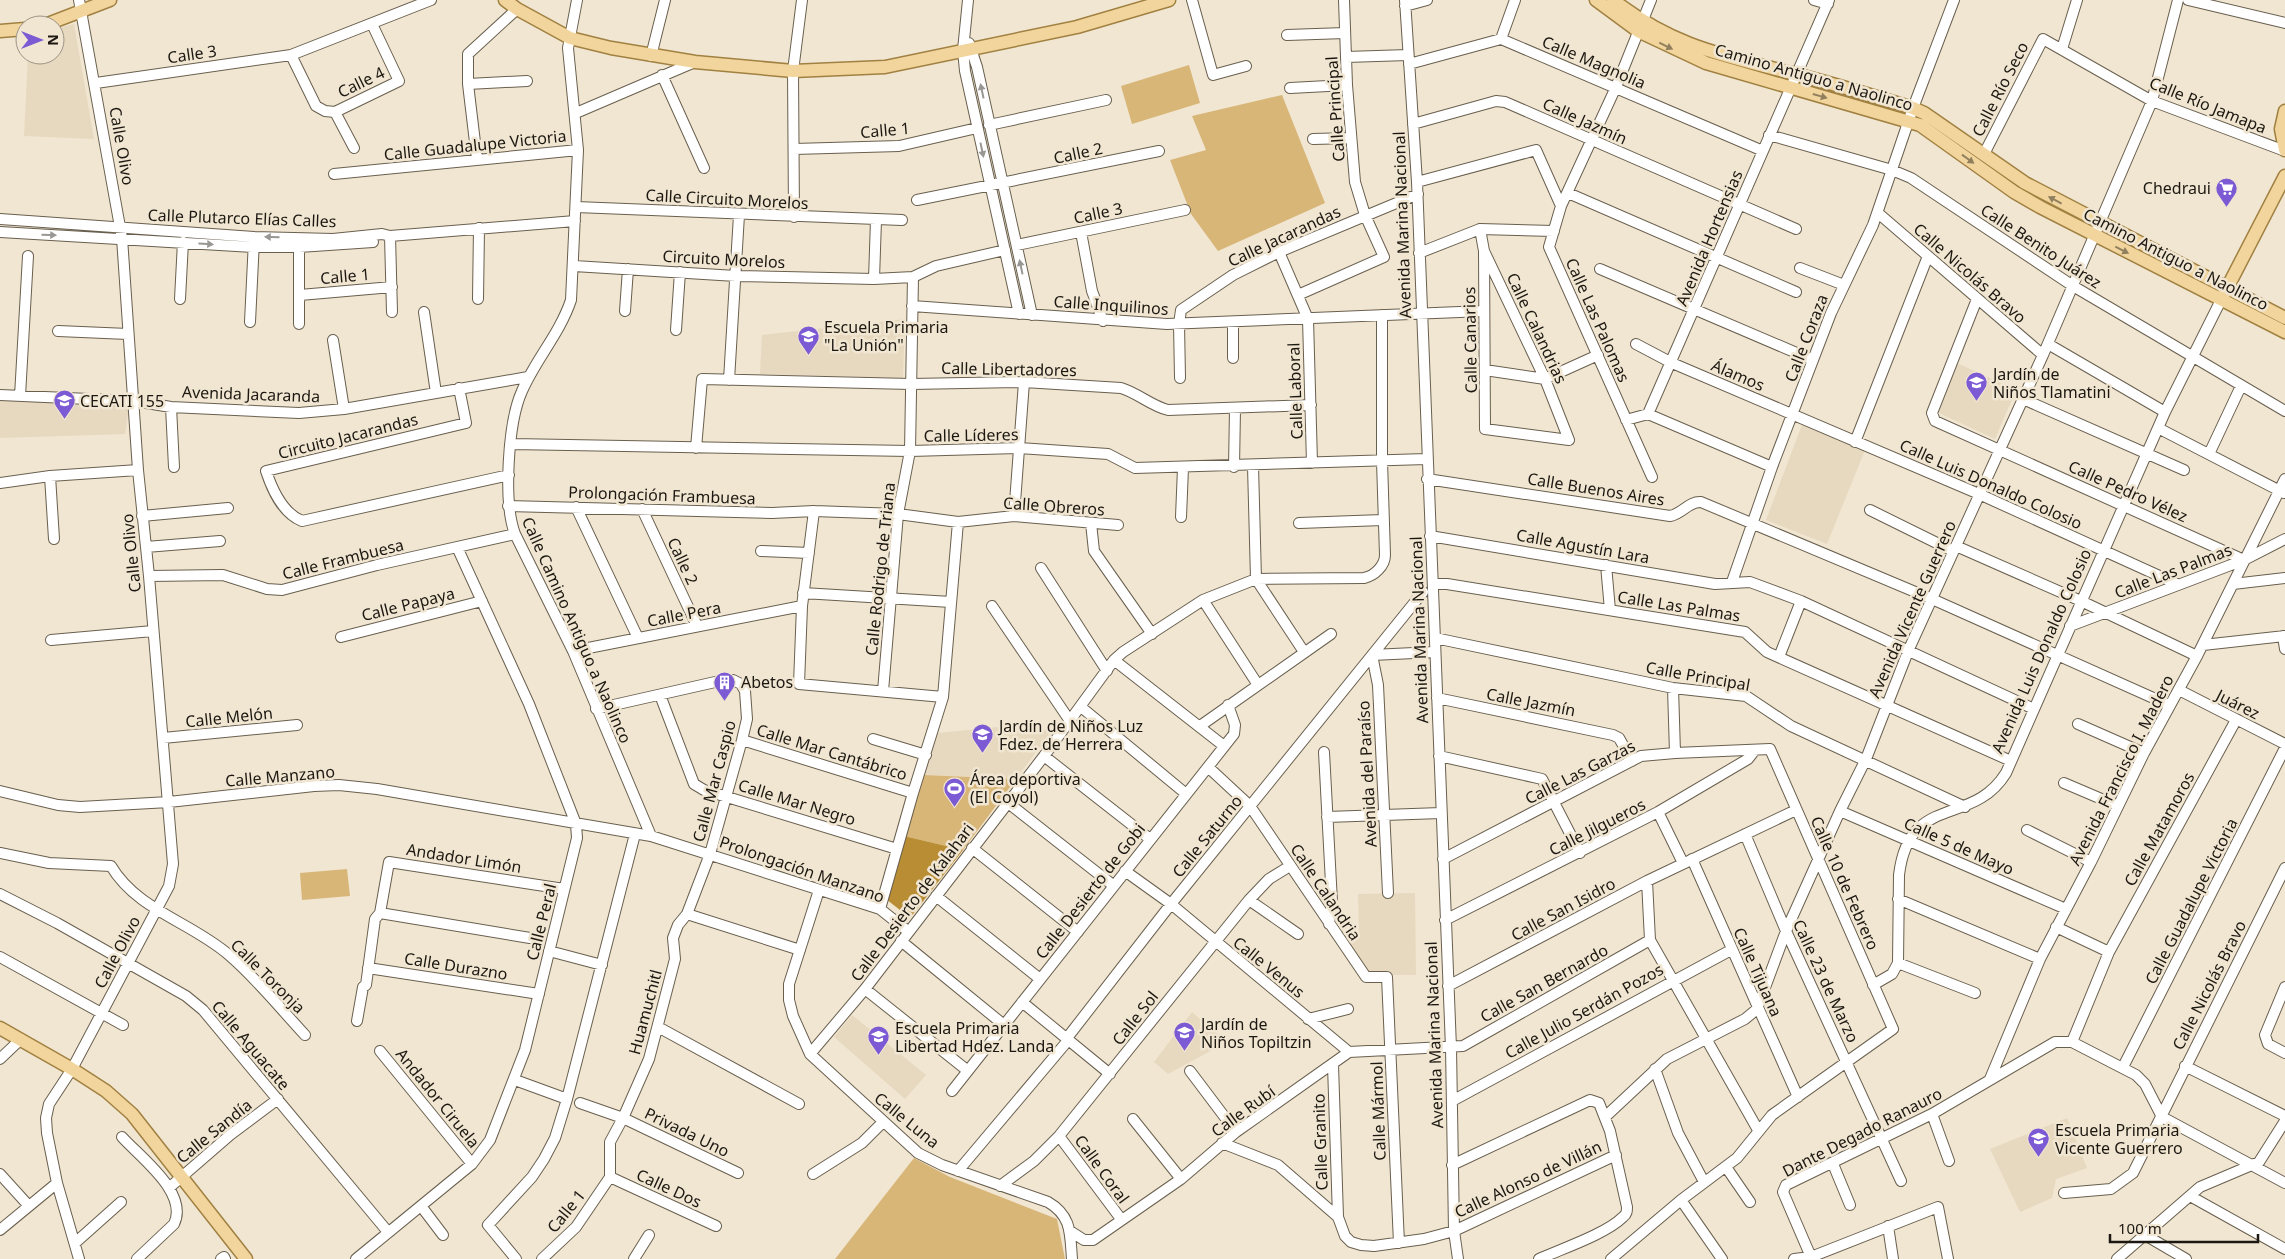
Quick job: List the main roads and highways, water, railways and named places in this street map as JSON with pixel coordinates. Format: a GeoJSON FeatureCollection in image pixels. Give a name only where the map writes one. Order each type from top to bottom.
{"type":"FeatureCollection","features":[{"type":"Feature","properties":{"kind":"main road"},"geometry":{"type":"LineString","coordinates":[[64,15],[81,6],[110,0]]}},
{"type":"Feature","properties":{"kind":"main road"},"geometry":{"type":"LineString","coordinates":[[505,0],[517,9],[570,38],[651,56],[695,62],[793,70],[885,67],[1077,26],[1169,0]]}},
{"type":"Feature","properties":{"kind":"main road","name":"Camino Antiguo a Naolinco"},"geometry":{"type":"LineString","coordinates":[[1596,0],[1639,27],[1706,63],[1909,121],[1929,131],[2014,192],[2094,236],[2224,295],[2285,318]]}},
{"type":"Feature","properties":{"kind":"main road","name":"Camino Antiguo a Naolinco"},"geometry":{"type":"LineString","coordinates":[[1612,0],[1639,27],[1710,53],[1796,74],[1913,108],[1934,119],[2025,183],[2224,295],[2285,332]]}},
{"type":"Feature","properties":{"kind":"main road"},"geometry":{"type":"LineString","coordinates":[[0,31],[15,30]]}},
{"type":"Feature","properties":{"kind":"main road"},"geometry":{"type":"LineString","coordinates":[[2285,110],[2281,129],[2285,151]]}},
{"type":"Feature","properties":{"kind":"main road"},"geometry":{"type":"LineString","coordinates":[[2224,295],[2285,176]]}},
{"type":"Feature","properties":{"kind":"main road"},"geometry":{"type":"LineString","coordinates":[[0,1028],[72,1068],[106,1091],[132,1114],[183,1176],[246,1259]]}},
{"type":"Feature","properties":{"kind":"place","name":"Chedraui"},"geometry":{"type":"Point","coordinates":[2227,207]}},
{"type":"Feature","properties":{"kind":"place","name":"Escuela Primaria \"La Unión\""},"geometry":{"type":"Point","coordinates":[808,355]}},
{"type":"Feature","properties":{"kind":"place","name":"Jardín de Niños Tlamatini"},"geometry":{"type":"Point","coordinates":[1977,402]}},
{"type":"Feature","properties":{"kind":"place","name":"CECATI 155"},"geometry":{"type":"Point","coordinates":[64,420]}},
{"type":"Feature","properties":{"kind":"place","name":"Abetos"},"geometry":{"type":"Point","coordinates":[725,701]}},
{"type":"Feature","properties":{"kind":"place","name":"Jardín de Niños Luz Fdez. de Herrera"},"geometry":{"type":"Point","coordinates":[983,754]}},
{"type":"Feature","properties":{"kind":"place","name":"Área deportiva (El Coyol)"},"geometry":{"type":"Point","coordinates":[954,807]}},
{"type":"Feature","properties":{"kind":"place","name":"Jardín de Niños Topiltzin"},"geometry":{"type":"Point","coordinates":[1185,1052]}},
{"type":"Feature","properties":{"kind":"place","name":"Escuela Primaria Libertad Hdez. Landa"},"geometry":{"type":"Point","coordinates":[879,1056]}},
{"type":"Feature","properties":{"kind":"place","name":"Escuela Primaria Vicente Guerrero"},"geometry":{"type":"Point","coordinates":[2039,1158]}}]}
